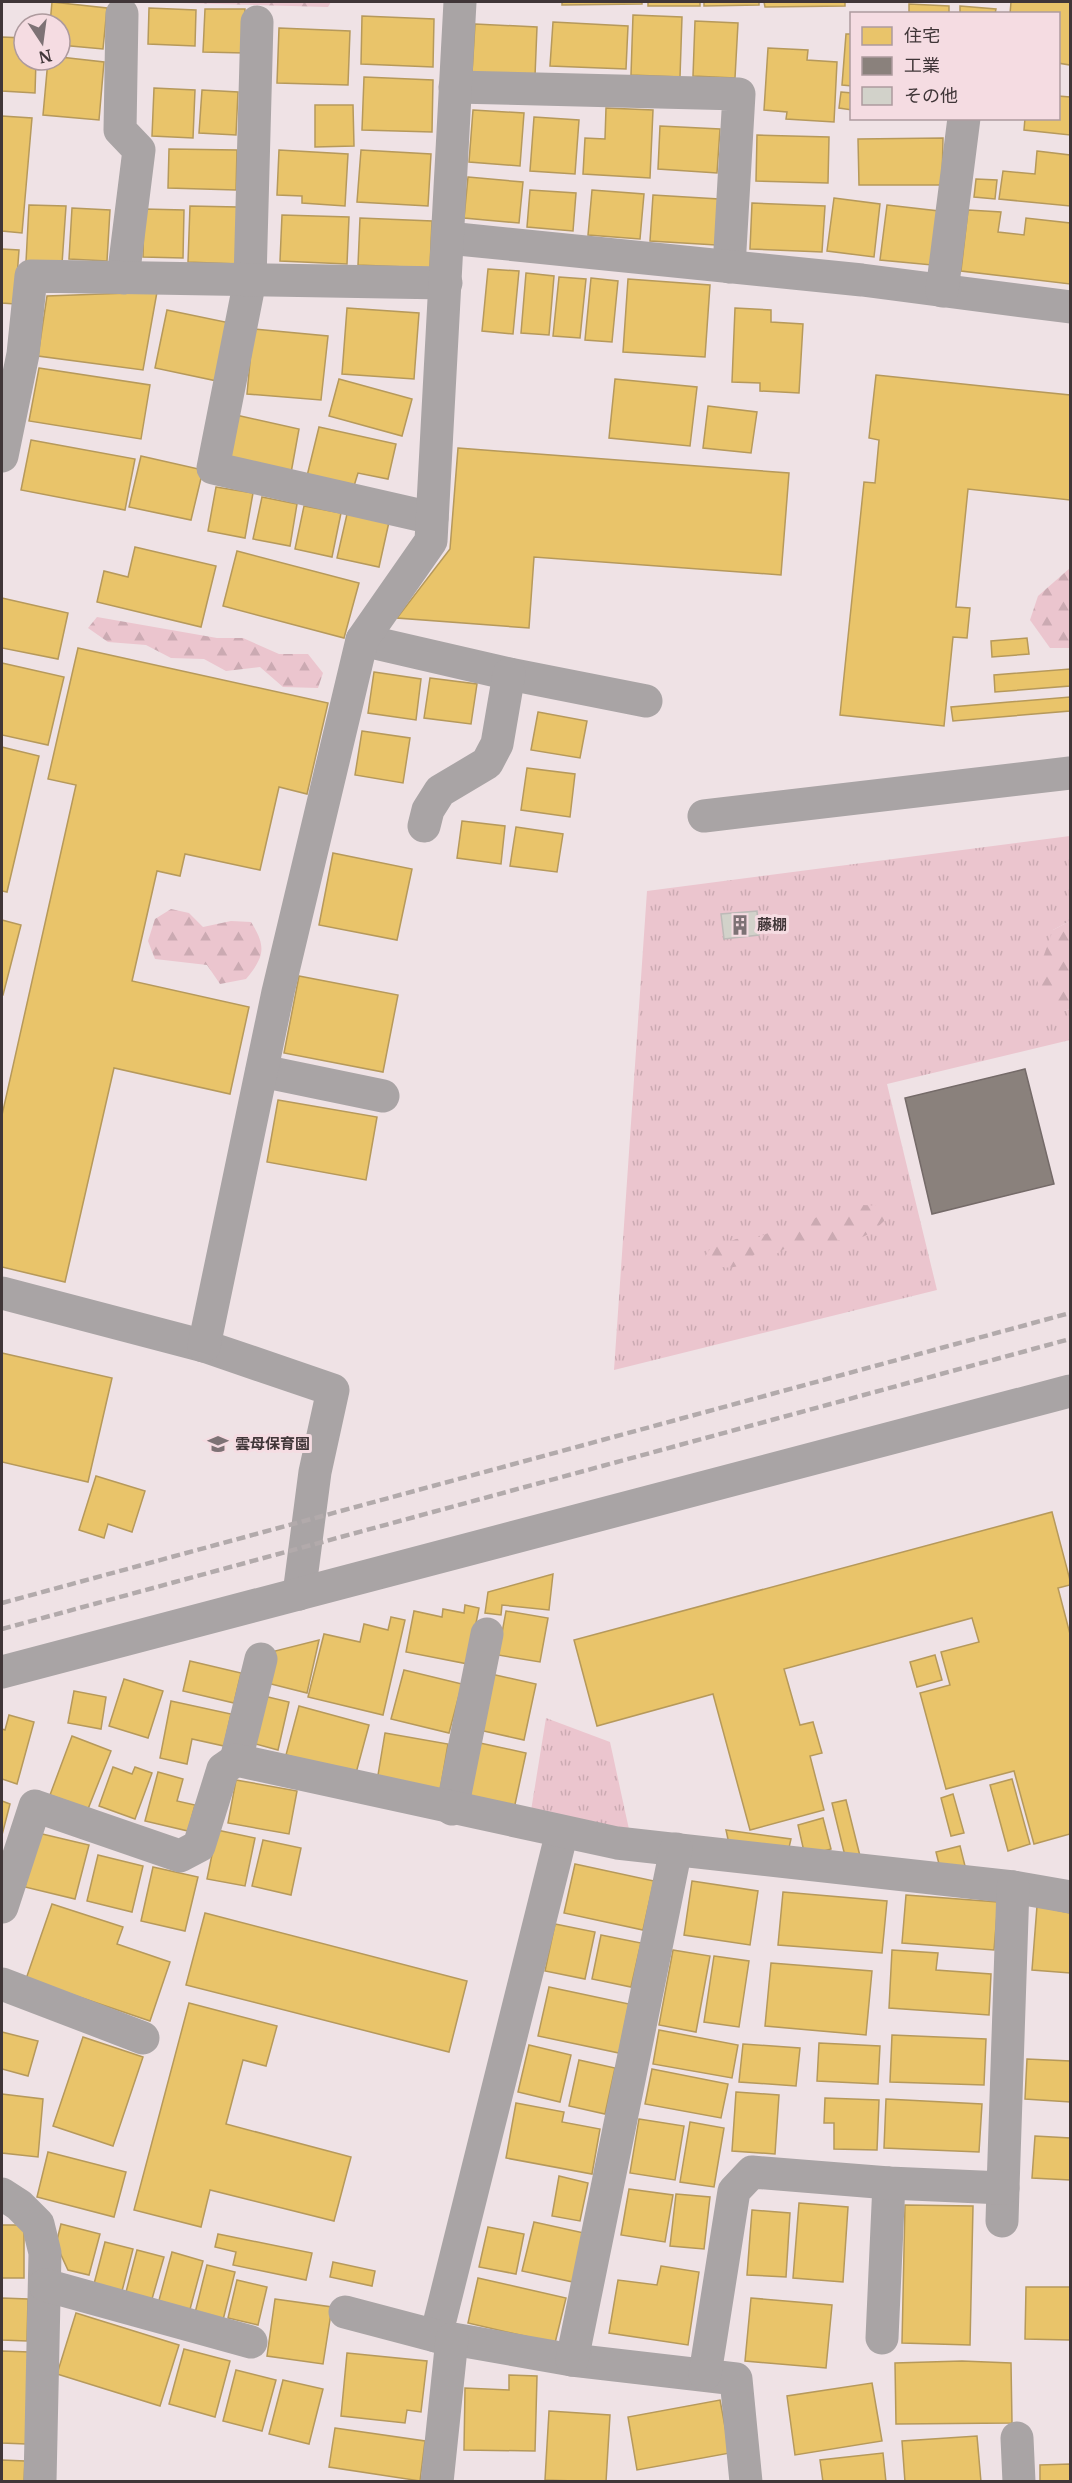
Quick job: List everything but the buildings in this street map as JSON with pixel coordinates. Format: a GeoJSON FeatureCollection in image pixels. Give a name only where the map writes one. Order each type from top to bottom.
{"type":"FeatureCollection","features":[{"type":"Feature","properties":{"kind":"street"},"geometry":{"type":"LineString","coordinates":[[204,1346],[278,992],[362,640],[431,541],[460,2]]}},
{"type":"Feature","properties":{"kind":"street"},"geometry":{"type":"LineString","coordinates":[[122,14],[120,130],[139,150],[123,278]]}},
{"type":"Feature","properties":{"kind":"street"},"geometry":{"type":"LineString","coordinates":[[257,22],[250,280],[213,468],[432,518]]}},
{"type":"Feature","properties":{"kind":"street"},"geometry":{"type":"LineString","coordinates":[[455,87],[739,94],[729,267]]}},
{"type":"Feature","properties":{"kind":"street"},"geometry":{"type":"LineString","coordinates":[[942,291],[964,120]]}},
{"type":"Feature","properties":{"kind":"street"},"geometry":{"type":"LineString","coordinates":[[448,238],[729,267],[1071,307]]}},
{"type":"Feature","properties":{"kind":"street"},"geometry":{"type":"LineString","coordinates":[[2,456],[23,354],[14,320],[31,276],[446,284]]}},
{"type":"Feature","properties":{"kind":"street"},"geometry":{"type":"LineString","coordinates":[[362,640],[509,674],[645,701]]}},
{"type":"Feature","properties":{"kind":"street"},"geometry":{"type":"LineString","coordinates":[[424,826],[428,810],[440,791],[487,764],[497,744],[509,674]]}},
{"type":"Feature","properties":{"kind":"street"},"geometry":{"type":"LineString","coordinates":[[704,816],[1071,773]]}},
{"type":"Feature","properties":{"kind":"street"},"geometry":{"type":"LineString","coordinates":[[262,1071],[382,1096]]}},
{"type":"Feature","properties":{"kind":"street"},"geometry":{"type":"LineString","coordinates":[[2,1293],[204,1346],[333,1390],[315,1472],[299,1594]]}},
{"type":"Feature","properties":{"kind":"street"},"geometry":{"type":"LineString","coordinates":[[2,1672],[1071,1391]]}},
{"type":"Feature","properties":{"kind":"street"},"geometry":{"type":"LineString","coordinates":[[452,1809],[487,1634]]}},
{"type":"Feature","properties":{"kind":"street"},"geometry":{"type":"LineString","coordinates":[[2,1907],[35,1806],[180,1856],[199,1846],[224,1769],[236,1760],[261,1659]]}},
{"type":"Feature","properties":{"kind":"street"},"geometry":{"type":"LineString","coordinates":[[236,1760],[452,1809],[617,1843],[1013,1887],[1071,1897]]}},
{"type":"Feature","properties":{"kind":"street"},"geometry":{"type":"LineString","coordinates":[[437,2481],[444,2338],[562,1832]]}},
{"type":"Feature","properties":{"kind":"street"},"geometry":{"type":"LineString","coordinates":[[572,2360],[676,1849]]}},
{"type":"Feature","properties":{"kind":"street"},"geometry":{"type":"LineString","coordinates":[[1002,2221],[1013,1887]]}},
{"type":"Feature","properties":{"kind":"street"},"geometry":{"type":"LineString","coordinates":[[2,1984],[143,2037]]}},
{"type":"Feature","properties":{"kind":"street"},"geometry":{"type":"LineString","coordinates":[[705,2374],[734,2191],[752,2172],[888,2183],[1003,2188]]}},
{"type":"Feature","properties":{"kind":"street"},"geometry":{"type":"LineString","coordinates":[[882,2338],[888,2183]]}},
{"type":"Feature","properties":{"kind":"street"},"geometry":{"type":"LineString","coordinates":[[2,2194],[19,2205],[38,2224],[45,2253],[40,2481]]}},
{"type":"Feature","properties":{"kind":"street"},"geometry":{"type":"LineString","coordinates":[[45,2285],[251,2342]]}},
{"type":"Feature","properties":{"kind":"street"},"geometry":{"type":"LineString","coordinates":[[345,2312],[444,2338],[572,2360],[736,2379],[747,2481]]}},
{"type":"Feature","properties":{"kind":"street"},"geometry":{"type":"LineString","coordinates":[[1017,2438],[1019,2481]]}},
{"type":"Feature","properties":{"kind":"green space"},"geometry":{"type":"Polygon","coordinates":[[[139,2],[331,2],[328,7],[139,2]]]}},
{"type":"Feature","properties":{"kind":"green space"},"geometry":{"type":"Polygon","coordinates":[[[1070,568],[1070,648],[1050,648],[1030,620],[1038,596],[1070,568]]]}},
{"type":"Feature","properties":{"kind":"green space"},"geometry":{"type":"Polygon","coordinates":[[[97,617],[217,638],[243,638],[279,654],[308,654],[323,673],[318,688],[283,687],[260,667],[226,671],[204,659],[171,658],[146,645],[108,642],[88,628],[97,617]]]}},
{"type":"Feature","properties":{"kind":"green space"},"geometry":{"type":"Polygon","coordinates":[[[1070,836],[1070,921],[1053,930],[1064,1011],[1070,1009],[1070,1040],[887,1084],[937,1290],[614,1370],[647,891],[1070,836]]]}},
{"type":"Feature","properties":{"kind":"green space"},"geometry":{"type":"Polygon","coordinates":[[[171,909],[189,913],[203,927],[231,921],[251,922],[260,938],[261,952],[257,964],[246,979],[220,984],[207,965],[155,959],[148,941],[155,919],[171,909]]]}},
{"type":"Feature","properties":{"kind":"green space"},"geometry":{"type":"Polygon","coordinates":[[[1070,921],[1070,1009],[1064,1011],[1045,1003],[1036,977],[1053,930],[1070,921]]]}},
{"type":"Feature","properties":{"kind":"green space"},"geometry":{"type":"Polygon","coordinates":[[[862,1205],[885,1206],[884,1221],[869,1234],[858,1239],[839,1240],[830,1246],[815,1244],[804,1250],[792,1244],[770,1258],[755,1254],[743,1264],[730,1268],[703,1260],[710,1249],[736,1239],[759,1237],[777,1229],[801,1225],[817,1217],[844,1216],[862,1205]]]}},
{"type":"Feature","properties":{"kind":"green space"},"geometry":{"type":"Polygon","coordinates":[[[546,1718],[610,1742],[630,1834],[530,1817],[546,1718]]]}},
{"type":"Feature","properties":{"kind":"railway"},"geometry":{"type":"LineString","coordinates":[[2,1603],[1070,1313]]}},
{"type":"Feature","properties":{"kind":"railway"},"geometry":{"type":"LineString","coordinates":[[2,1629],[1070,1339]]}},
{"type":"Feature","properties":{"kind":"place","name":"藤棚"},"geometry":{"type":"Point","coordinates":[740,925]}},
{"type":"Feature","properties":{"kind":"place","name":"雲母保育園"},"geometry":{"type":"Point","coordinates":[218,1444]}}]}
